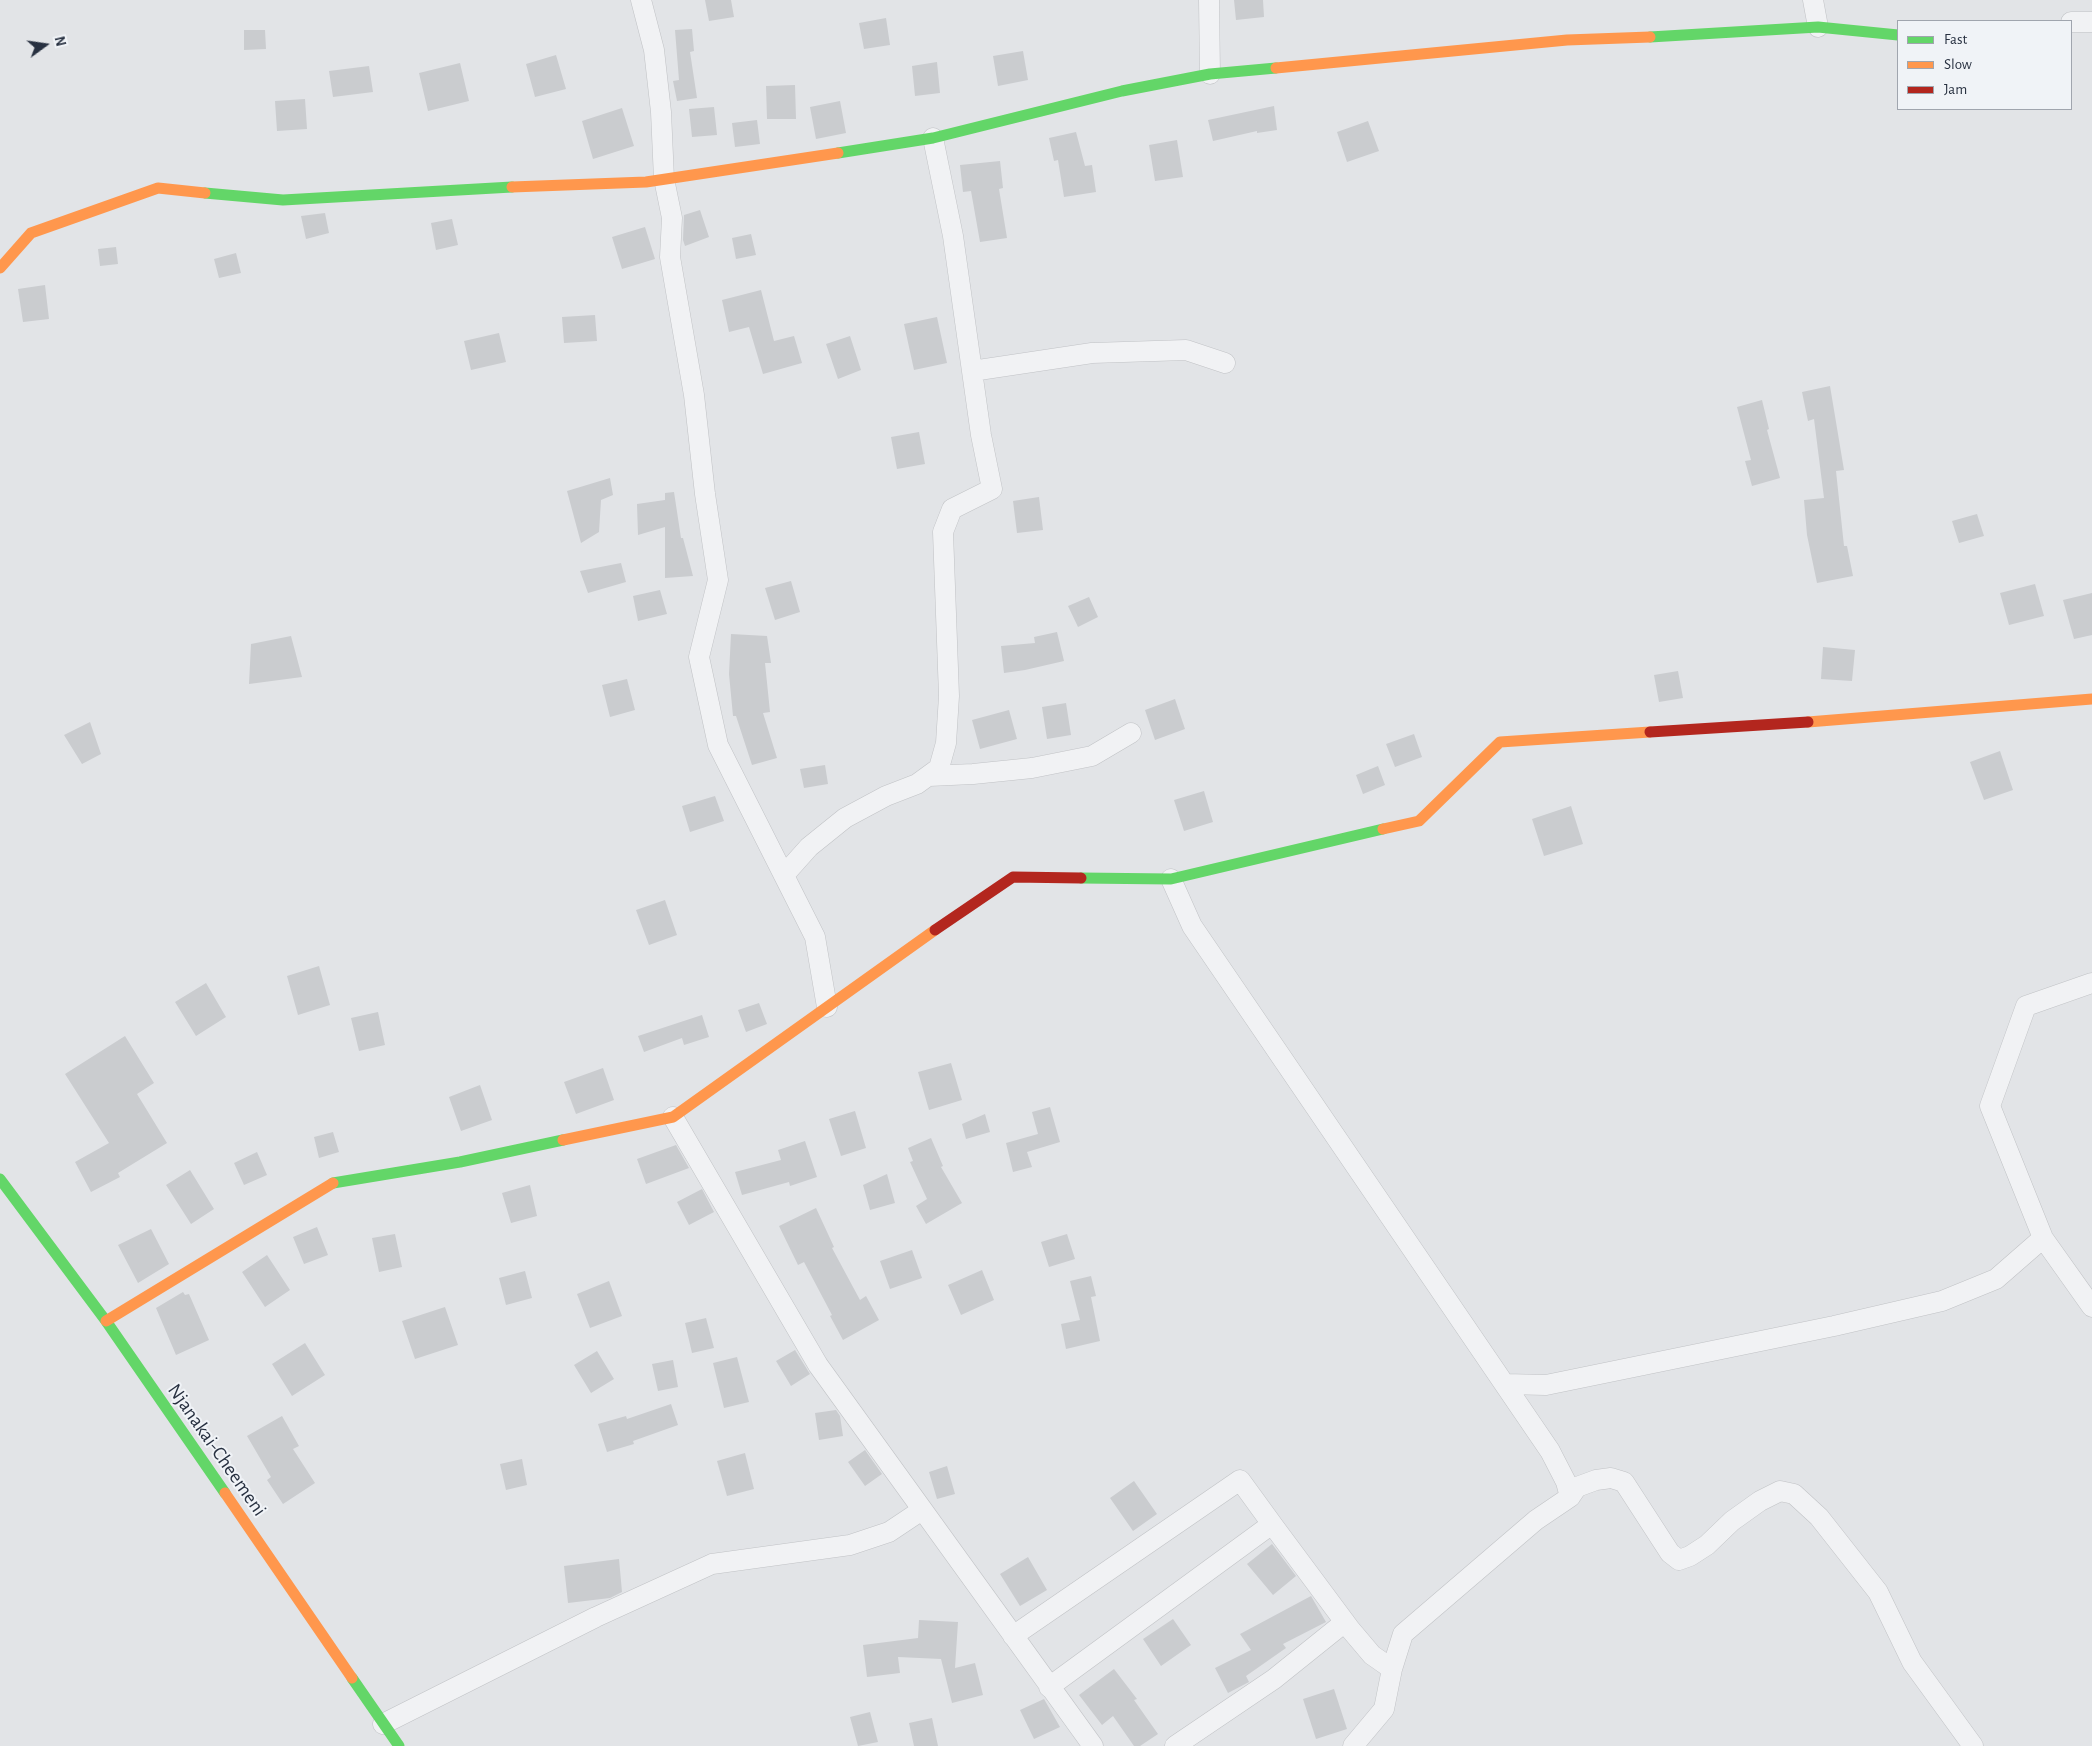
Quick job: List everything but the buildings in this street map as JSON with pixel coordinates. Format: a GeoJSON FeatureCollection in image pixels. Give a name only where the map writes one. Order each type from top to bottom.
{"type":"FeatureCollection","features":[{"type":"Feature","properties":{"kind":"street"},"geometry":{"type":"LineString","coordinates":[[641,0],[654,50],[661,112],[664,179],[672,218],[670,257],[694,395],[705,494],[718,580],[699,657],[718,745],[815,937],[827,1007]]}},
{"type":"Feature","properties":{"kind":"street"},"geometry":{"type":"LineString","coordinates":[[1210,0],[1210,74]]}},
{"type":"Feature","properties":{"kind":"street"},"geometry":{"type":"LineString","coordinates":[[1813,0],[1818,27]]}},
{"type":"Feature","properties":{"kind":"street"},"geometry":{"type":"LineString","coordinates":[[2072,22],[2092,22]]}},
{"type":"Feature","properties":{"kind":"street"},"geometry":{"type":"LineString","coordinates":[[0,268],[31,233],[158,188],[283,200],[646,182],[934,138],[1122,91],[1210,74],[1567,40],[1687,36],[1818,27],[1897,35]]}},
{"type":"Feature","properties":{"kind":"street"},"geometry":{"type":"LineString","coordinates":[[784,875],[808,848],[844,818],[886,796],[917,784],[939,768],[946,743],[949,696],[943,532],[952,509],[992,489],[981,435],[953,236],[934,138]]}},
{"type":"Feature","properties":{"kind":"street"},"geometry":{"type":"LineString","coordinates":[[972,371],[1092,353],[1186,350],[1225,363]]}},
{"type":"Feature","properties":{"kind":"street"},"geometry":{"type":"LineString","coordinates":[[106,1321],[328,1184],[460,1162],[673,1117],[955,916],[1013,877],[1172,879],[1419,821],[1500,742],[1896,716],[2092,699]]}},
{"type":"Feature","properties":{"kind":"street"},"geometry":{"type":"LineString","coordinates":[[929,776],[1032,768],[1083,758],[1092,756],[1131,733]]}},
{"type":"Feature","properties":{"kind":"street"},"geometry":{"type":"LineString","coordinates":[[1172,879],[1192,926],[1550,1451],[1566,1482],[1570,1497]]}},
{"type":"Feature","properties":{"kind":"street"},"geometry":{"type":"LineString","coordinates":[[2092,983],[2026,1006],[1990,1106],[2043,1238],[2092,1307]]}},
{"type":"Feature","properties":{"kind":"street"},"geometry":{"type":"LineString","coordinates":[[673,1117],[818,1365],[1093,1746]]}},
{"type":"Feature","properties":{"kind":"street","name":"Njanakai-Cheemeni"},"geometry":{"type":"LineString","coordinates":[[0,1179],[106,1321],[398,1746]]}},
{"type":"Feature","properties":{"kind":"street"},"geometry":{"type":"LineString","coordinates":[[1505,1384],[1546,1385],[1834,1326],[1942,1301],[1996,1279],[2043,1238]]}},
{"type":"Feature","properties":{"kind":"street"},"geometry":{"type":"LineString","coordinates":[[1353,1746],[1384,1709],[1392,1669],[1403,1634],[1536,1520],[1570,1497],[1577,1488],[1596,1480],[1611,1478],[1624,1482],[1670,1553],[1679,1560],[1690,1556],[1707,1545],[1732,1521],[1760,1501],[1780,1491],[1794,1494],[1819,1518],[1878,1592],[1912,1662],[1973,1746]]}},
{"type":"Feature","properties":{"kind":"street"},"geometry":{"type":"LineString","coordinates":[[1013,1636],[1240,1480],[1345,1622],[1372,1655],[1392,1669]]}},
{"type":"Feature","properties":{"kind":"street"},"geometry":{"type":"LineString","coordinates":[[383,1724],[596,1618],[712,1564],[850,1545],[889,1532],[922,1510]]}},
{"type":"Feature","properties":{"kind":"street"},"geometry":{"type":"LineString","coordinates":[[1049,1686],[1272,1524]]}},
{"type":"Feature","properties":{"kind":"street"},"geometry":{"type":"LineString","coordinates":[[1176,1746],[1274,1679],[1345,1622]]}},
{"type":"Feature","properties":{"kind":"traffic: fast"},"geometry":{"type":"LineString","coordinates":[[1650,37],[1818,27],[1897,35]]}},
{"type":"Feature","properties":{"kind":"traffic: fast"},"geometry":{"type":"LineString","coordinates":[[838,153],[933,138],[1122,91],[1210,74],[1276,68]]}},
{"type":"Feature","properties":{"kind":"traffic: fast"},"geometry":{"type":"LineString","coordinates":[[205,193],[283,200],[512,187]]}},
{"type":"Feature","properties":{"kind":"traffic: fast"},"geometry":{"type":"LineString","coordinates":[[1081,878],[1171,879],[1383,829]]}},
{"type":"Feature","properties":{"kind":"traffic: fast"},"geometry":{"type":"LineString","coordinates":[[333,1183],[460,1162],[563,1140]]}},
{"type":"Feature","properties":{"kind":"traffic: fast"},"geometry":{"type":"LineString","coordinates":[[0,1179],[106,1321],[225,1493]]}},
{"type":"Feature","properties":{"kind":"traffic: fast"},"geometry":{"type":"LineString","coordinates":[[352,1678],[399,1746]]}},
{"type":"Feature","properties":{"kind":"traffic: slow"},"geometry":{"type":"LineString","coordinates":[[1276,68],[1567,40],[1650,37]]}},
{"type":"Feature","properties":{"kind":"traffic: slow"},"geometry":{"type":"LineString","coordinates":[[512,187],[646,182],[838,153]]}},
{"type":"Feature","properties":{"kind":"traffic: slow"},"geometry":{"type":"LineString","coordinates":[[0,268],[31,233],[158,188],[205,193]]}},
{"type":"Feature","properties":{"kind":"traffic: slow"},"geometry":{"type":"LineString","coordinates":[[1808,722],[2092,699]]}},
{"type":"Feature","properties":{"kind":"traffic: slow"},"geometry":{"type":"LineString","coordinates":[[1383,829],[1419,821],[1500,742],[1650,732]]}},
{"type":"Feature","properties":{"kind":"traffic: slow"},"geometry":{"type":"LineString","coordinates":[[563,1140],[673,1117],[935,930]]}},
{"type":"Feature","properties":{"kind":"traffic: slow"},"geometry":{"type":"LineString","coordinates":[[106,1321],[333,1183]]}},
{"type":"Feature","properties":{"kind":"traffic: slow"},"geometry":{"type":"LineString","coordinates":[[225,1493],[352,1678]]}},
{"type":"Feature","properties":{"kind":"traffic: jam"},"geometry":{"type":"LineString","coordinates":[[1650,732],[1808,722]]}},
{"type":"Feature","properties":{"kind":"traffic: jam"},"geometry":{"type":"LineString","coordinates":[[935,930],[1013,877],[1081,878]]}}]}
